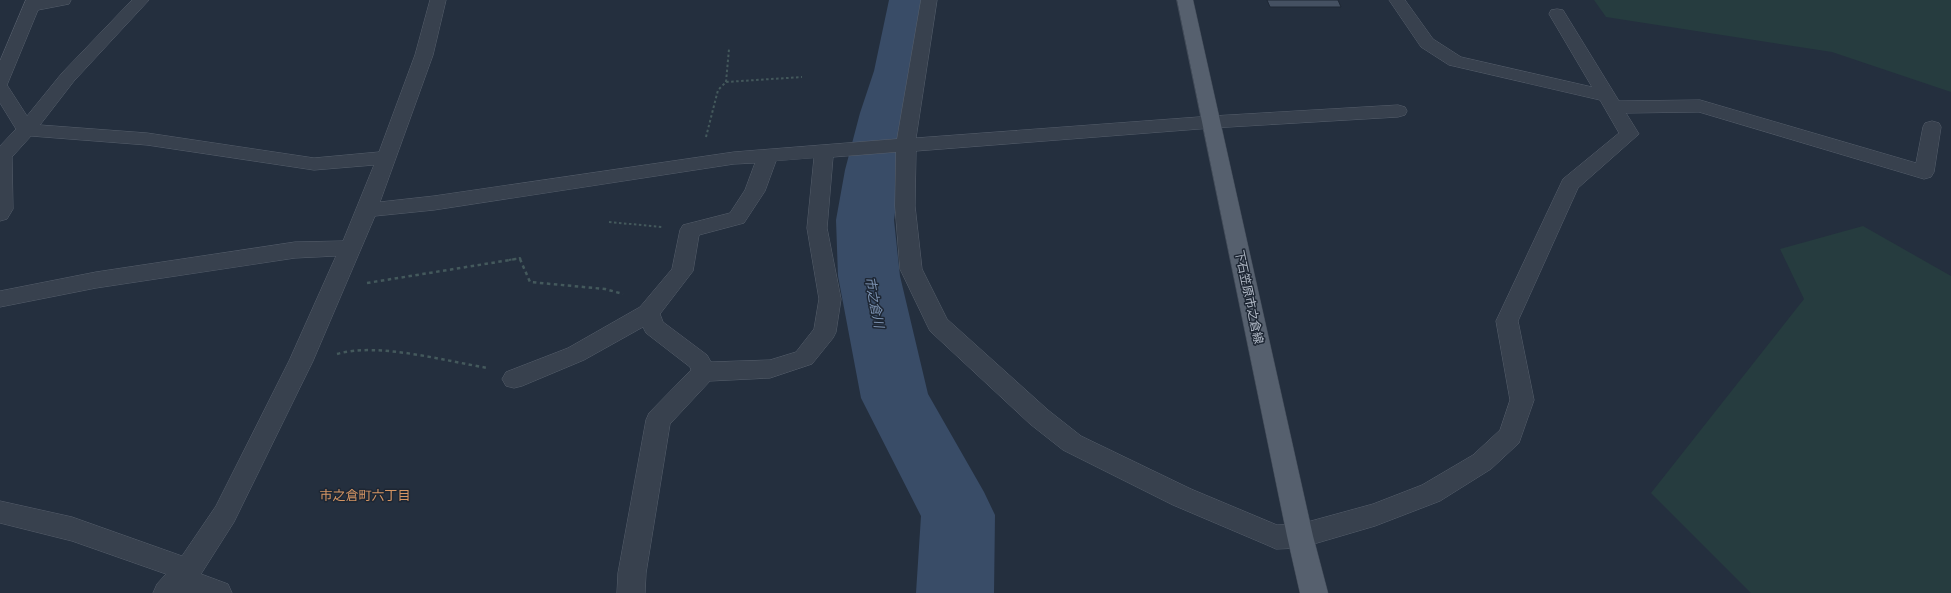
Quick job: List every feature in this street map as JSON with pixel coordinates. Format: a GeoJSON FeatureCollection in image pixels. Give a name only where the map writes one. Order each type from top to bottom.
{"type":"FeatureCollection","features":[{"type":"Feature","properties":{"kind":"main road","name":"下石笠原市之倉線"},"geometry":{"type":"LineString","coordinates":[[1186,0],[1300,536],[1314,593]]}},
{"type":"Feature","properties":{"kind":"street"},"geometry":{"type":"LineString","coordinates":[[0,83],[33,4],[63,0]]}},
{"type":"Feature","properties":{"kind":"street"},"geometry":{"type":"LineString","coordinates":[[0,214],[3,209],[1,158],[26,130],[68,77],[141,0]]}},
{"type":"Feature","properties":{"kind":"street"},"geometry":{"type":"LineString","coordinates":[[178,581],[226,514],[301,361],[367,210],[387,158],[424,56],[438,0]]}},
{"type":"Feature","properties":{"kind":"street"},"geometry":{"type":"LineString","coordinates":[[929,0],[906,144],[905,206],[911,269],[938,325],[1039,417],[1072,443],[1182,497],[1276,537],[1300,536],[1375,515],[1431,493],[1482,462],[1510,436],[1522,400],[1507,321],[1570,184],[1628,134],[1557,14]]}},
{"type":"Feature","properties":{"kind":"street"},"geometry":{"type":"LineString","coordinates":[[1397,0],[1427,44],[1455,61],[1610,102],[1700,106],[1924,172],[1932,127]]}},
{"type":"Feature","properties":{"kind":"street"},"geometry":{"type":"LineString","coordinates":[[0,88],[26,130]]}},
{"type":"Feature","properties":{"kind":"street"},"geometry":{"type":"LineString","coordinates":[[367,210],[434,203],[734,158],[1212,122],[1398,111]]}},
{"type":"Feature","properties":{"kind":"street"},"geometry":{"type":"LineString","coordinates":[[26,130],[146,139],[314,164],[387,158]]}},
{"type":"Feature","properties":{"kind":"street"},"geometry":{"type":"LineString","coordinates":[[631,593],[632,573],[658,420],[704,372],[770,369],[777,367],[804,358],[825,332],[830,299],[817,228],[831,151]]}},
{"type":"Feature","properties":{"kind":"street"},"geometry":{"type":"LineString","coordinates":[[514,379],[576,354],[652,308],[682,271],[690,230],[737,218],[755,191],[768,155]]}},
{"type":"Feature","properties":{"kind":"street"},"geometry":{"type":"LineString","coordinates":[[0,299],[96,280],[295,250],[350,248]]}},
{"type":"Feature","properties":{"kind":"street"},"geometry":{"type":"LineString","coordinates":[[652,308],[654,327],[699,361],[704,372]]}},
{"type":"Feature","properties":{"kind":"street"},"geometry":{"type":"LineString","coordinates":[[0,512],[72,529],[178,581],[218,593]]}},
{"type":"Feature","properties":{"kind":"path"},"geometry":{"type":"LineString","coordinates":[[699,163],[718,90],[726,82],[729,49]]}},
{"type":"Feature","properties":{"kind":"path"},"geometry":{"type":"LineString","coordinates":[[726,82],[802,77]]}},
{"type":"Feature","properties":{"kind":"path"},"geometry":{"type":"LineString","coordinates":[[609,222],[690,230]]}},
{"type":"Feature","properties":{"kind":"path"},"geometry":{"type":"LineString","coordinates":[[332,290],[411,275],[520,258],[530,282],[605,289],[652,308]]}},
{"type":"Feature","properties":{"kind":"path"},"geometry":{"type":"LineString","coordinates":[[301,361],[348,352],[391,351],[486,367],[514,379]]}},
{"type":"Feature","properties":{"kind":"green space"},"geometry":{"type":"Polygon","coordinates":[[[1594,0],[1951,0],[1951,92],[1832,52],[1606,17],[1594,0]]]}},
{"type":"Feature","properties":{"kind":"green space"},"geometry":{"type":"Polygon","coordinates":[[[1863,226],[1951,276],[1951,593],[1751,593],[1651,493],[1804,299],[1780,249],[1863,226]]]}},
{"type":"Feature","properties":{"kind":"building"},"geometry":{"type":"Polygon","coordinates":[[[1267,0],[1338,0],[1341,7],[1270,7],[1267,0]]]}},
{"type":"Feature","properties":{"kind":"waterway","name":"市之倉川"},"geometry":{"type":"LineString","coordinates":[[913,0],[900,71],[887,113],[873,170],[865,220],[869,276],[895,398],[958,515],[955,593]]}},
{"type":"Feature","properties":{"kind":"district","name":"市之倉町六丁目"},"geometry":{"type":"Point","coordinates":[365,495]}}]}
